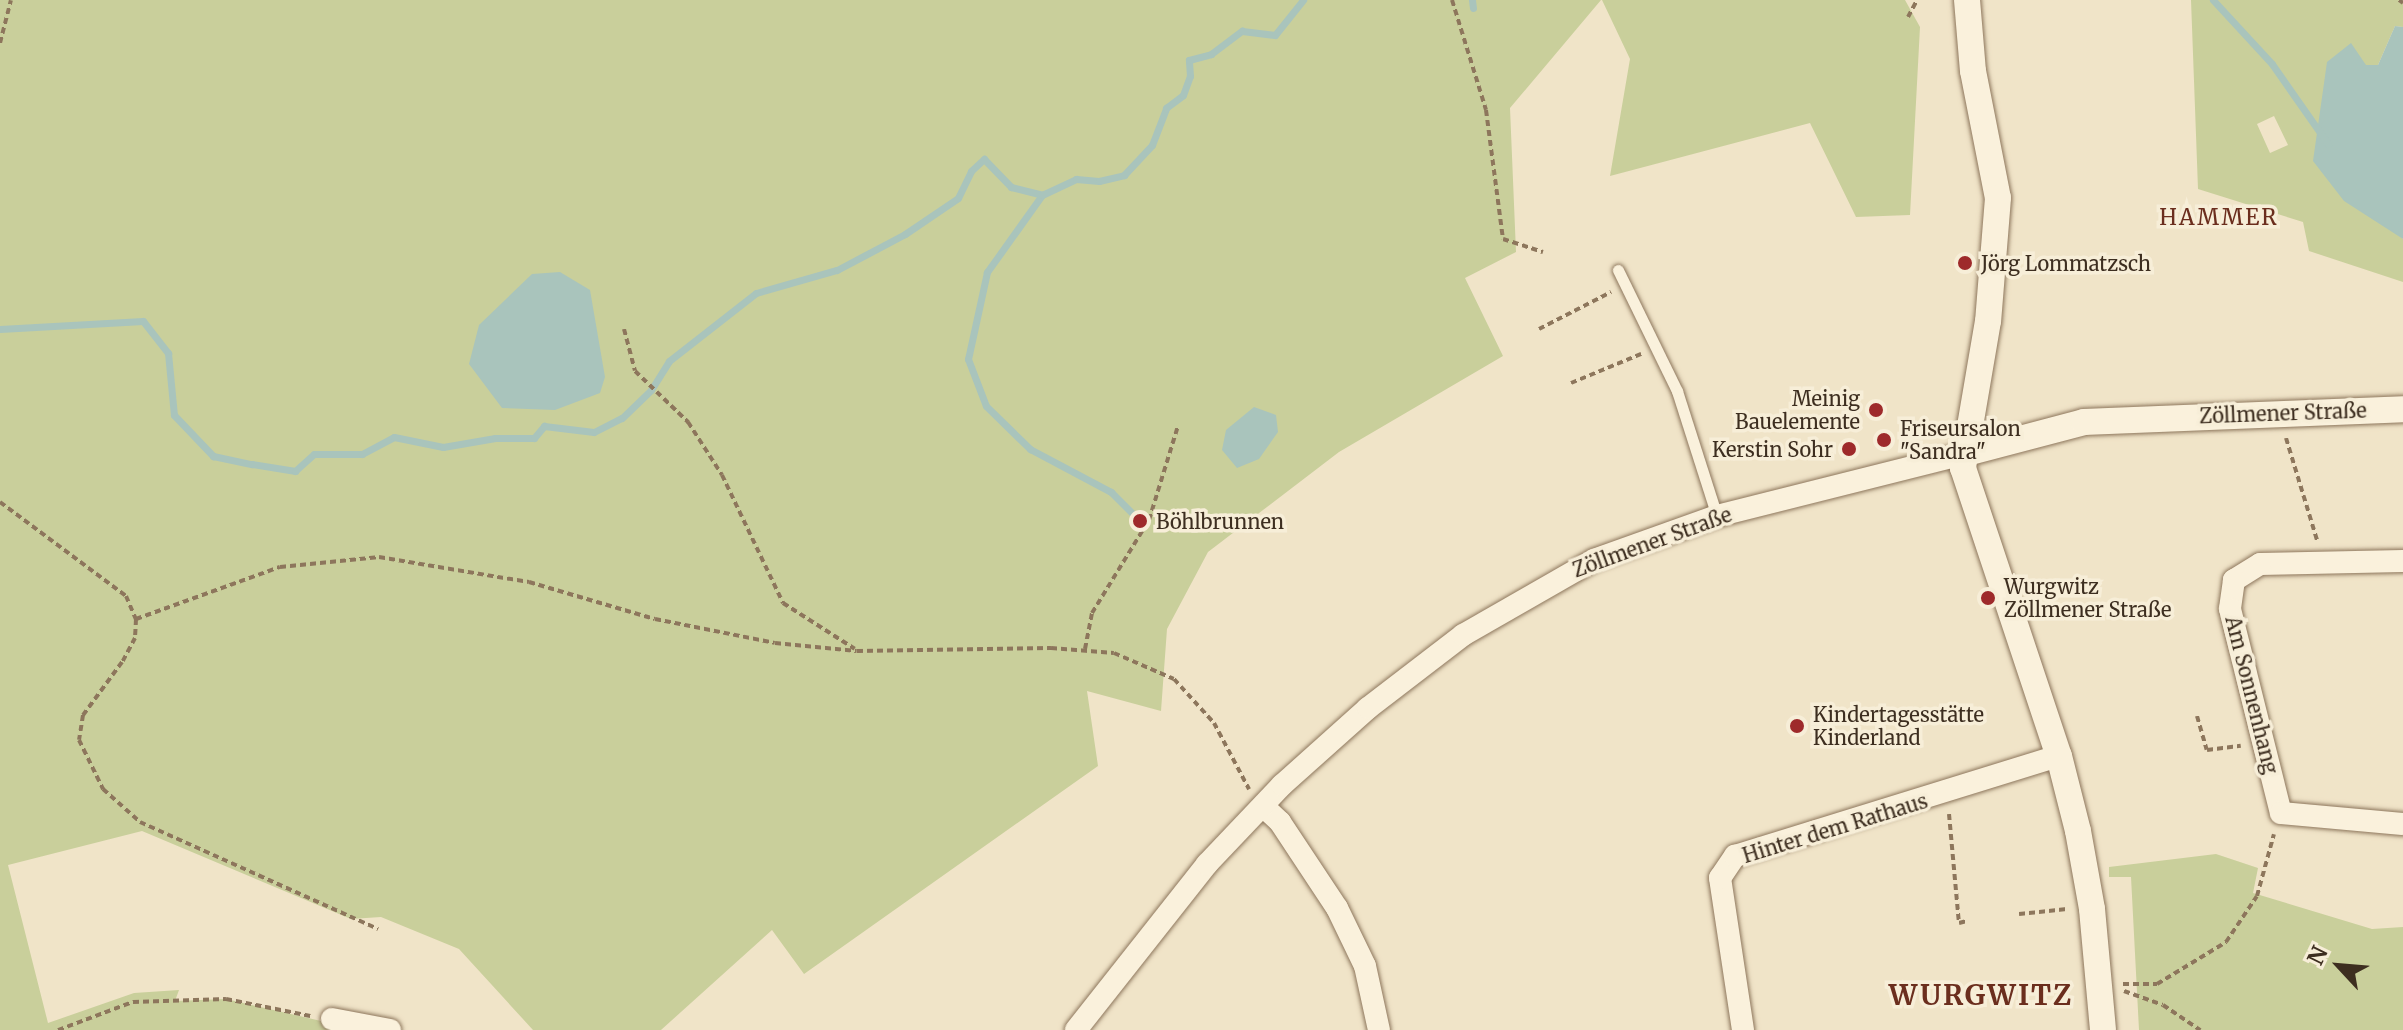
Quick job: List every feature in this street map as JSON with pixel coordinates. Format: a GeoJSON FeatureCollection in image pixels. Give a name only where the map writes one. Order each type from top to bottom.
{"type":"FeatureCollection","features":[{"type":"Feature","properties":{"kind":"street"},"geometry":{"type":"LineString","coordinates":[[1967,0],[1973,71],[1998,198],[1988,321],[1963,454],[1967,481],[2059,756],[2092,909],[2103,1030]]}},
{"type":"Feature","properties":{"kind":"street","name":"Zöllmener Straße"},"geometry":{"type":"LineString","coordinates":[[1076,1030],[1258,800],[1475,627],[1594,560],[1717,516],[2084,422],[2403,409]]}},
{"type":"Feature","properties":{"kind":"street","name":"Am Sonnenhang"},"geometry":{"type":"LineString","coordinates":[[2281,813],[2230,609],[2234,580],[2260,564],[2403,561]]}},
{"type":"Feature","properties":{"kind":"street","name":"Hinter dem Rathaus"},"geometry":{"type":"LineString","coordinates":[[1743,1030],[1720,878],[1735,856],[1947,794],[2059,756]]}},
{"type":"Feature","properties":{"kind":"street"},"geometry":{"type":"LineString","coordinates":[[1258,800],[1280,822],[1337,908],[1365,966],[1379,1030]]}},
{"type":"Feature","properties":{"kind":"street"},"geometry":{"type":"LineString","coordinates":[[2281,813],[2403,824]]}},
{"type":"Feature","properties":{"kind":"street"},"geometry":{"type":"LineString","coordinates":[[332,1019],[390,1030]]}},
{"type":"Feature","properties":{"kind":"lane"},"geometry":{"type":"LineString","coordinates":[[1618,270],[1677,391],[1717,516]]}},
{"type":"Feature","properties":{"kind":"path"},"geometry":{"type":"LineString","coordinates":[[0,43],[11,0]]}},
{"type":"Feature","properties":{"kind":"path"},"geometry":{"type":"LineString","coordinates":[[1452,0],[1486,110],[1503,239],[1543,252]]}},
{"type":"Feature","properties":{"kind":"path"},"geometry":{"type":"LineString","coordinates":[[1908,17],[1917,0]]}},
{"type":"Feature","properties":{"kind":"path"},"geometry":{"type":"LineString","coordinates":[[1539,329],[1615,290]]}},
{"type":"Feature","properties":{"kind":"path"},"geometry":{"type":"LineString","coordinates":[[624,329],[635,371],[688,422],[722,475],[783,603],[857,651]]}},
{"type":"Feature","properties":{"kind":"path"},"geometry":{"type":"LineString","coordinates":[[1571,383],[1644,352]]}},
{"type":"Feature","properties":{"kind":"path"},"geometry":{"type":"LineString","coordinates":[[1085,649],[1092,613],[1149,520],[1178,426]]}},
{"type":"Feature","properties":{"kind":"path"},"geometry":{"type":"LineString","coordinates":[[2284,432],[2324,562]]}},
{"type":"Feature","properties":{"kind":"path"},"geometry":{"type":"LineString","coordinates":[[0,502],[126,596],[136,619],[135,638],[83,715],[81,727],[86,760],[103,789],[140,822],[378,929]]}},
{"type":"Feature","properties":{"kind":"path"},"geometry":{"type":"LineString","coordinates":[[1141,519],[1149,520]]}},
{"type":"Feature","properties":{"kind":"path"},"geometry":{"type":"LineString","coordinates":[[136,619],[280,567],[379,557],[529,582],[655,619],[775,643],[857,651],[1085,649],[1152,665],[1174,679],[1214,723],[1258,800]]}},
{"type":"Feature","properties":{"kind":"path"},"geometry":{"type":"LineString","coordinates":[[2197,716],[2207,750],[2224,751],[2263,740]]}},
{"type":"Feature","properties":{"kind":"path"},"geometry":{"type":"LineString","coordinates":[[1947,794],[1959,923],[1967,921]]}},
{"type":"Feature","properties":{"kind":"path"},"geometry":{"type":"LineString","coordinates":[[2200,1030],[2163,1005],[2114,983],[2157,984],[2226,942],[2257,896],[2281,813]]}},
{"type":"Feature","properties":{"kind":"path"},"geometry":{"type":"LineString","coordinates":[[2019,914],[2062,910]]}},
{"type":"Feature","properties":{"kind":"path"},"geometry":{"type":"LineString","coordinates":[[58,1030],[133,1002],[226,999],[332,1019]]}},
{"type":"Feature","properties":{"kind":"green space"},"geometry":{"type":"Polygon","coordinates":[[[0,0],[1601,0],[1510,108],[1516,252],[1465,278],[1503,356],[1339,452],[1208,552],[1167,629],[1161,711],[1087,691],[1098,766],[804,974],[772,930],[661,1030],[533,1030],[459,949],[381,917],[351,919],[142,831],[8,865],[48,1023],[134,993],[179,990],[175,1001],[226,999],[360,1030],[0,1030],[0,0]]]}},
{"type":"Feature","properties":{"kind":"green space"},"geometry":{"type":"Polygon","coordinates":[[[1602,0],[1905,0],[1920,27],[1910,215],[1856,217],[1810,123],[1610,176],[1630,59],[1602,0]]]}},
{"type":"Feature","properties":{"kind":"green space"},"geometry":{"type":"Polygon","coordinates":[[[2191,0],[2403,0],[2403,27],[2395,26],[2378,65],[2367,65],[2320,139],[2314,161],[2403,239],[2403,282],[2309,251],[2303,222],[2198,189],[2191,0]],[[2274,116],[2257,124],[2270,153],[2288,145],[2274,116]]]}},
{"type":"Feature","properties":{"kind":"green space"},"geometry":{"type":"Polygon","coordinates":[[[2216,854],[2258,868],[2253,893],[2372,929],[2403,927],[2403,1030],[2139,1030],[2131,877],[2109,877],[2109,867],[2216,854]]]}},
{"type":"Feature","properties":{"kind":"water"},"geometry":{"type":"Polygon","coordinates":[[[2395,26],[2403,27],[2403,239],[2344,201],[2313,161],[2327,62],[2351,43],[2366,65],[2378,65],[2395,26]]]}},
{"type":"Feature","properties":{"kind":"water"},"geometry":{"type":"Polygon","coordinates":[[[560,272],[590,290],[605,377],[600,393],[555,410],[502,408],[469,364],[479,325],[532,274],[560,272]]]}},
{"type":"Feature","properties":{"kind":"water"},"geometry":{"type":"Polygon","coordinates":[[[1254,407],[1276,415],[1278,432],[1259,459],[1237,468],[1222,450],[1226,430],[1254,407]]]}},
{"type":"Feature","properties":{"kind":"waterway"},"geometry":{"type":"LineString","coordinates":[[0,329],[143,321],[168,353],[174,415],[213,456],[252,464],[295,471],[314,454],[362,454],[394,437],[443,447],[495,438],[534,438],[544,426],[594,432],[622,418],[651,390],[669,361],[756,293],[837,270],[905,234],[958,198],[971,171],[984,159],[1011,187],[1042,195],[1076,179],[1099,181],[1124,175],[1152,145],[1166,108],[1183,95],[1190,76],[1189,60],[1211,54],[1242,31],[1275,35],[1303,0]]}},
{"type":"Feature","properties":{"kind":"waterway"},"geometry":{"type":"LineString","coordinates":[[1472,0],[1473,8]]}},
{"type":"Feature","properties":{"kind":"waterway"},"geometry":{"type":"LineString","coordinates":[[2213,0],[2272,64],[2328,144]]}},
{"type":"Feature","properties":{"kind":"waterway"},"geometry":{"type":"LineString","coordinates":[[1042,195],[987,272],[968,359],[986,406],[1030,449],[1111,492],[1140,521]]}},
{"type":"Feature","properties":{"kind":"place","name":"Jörg Lommatzsch"},"geometry":{"type":"Point","coordinates":[1965,263]}},
{"type":"Feature","properties":{"kind":"place","name":"Meinig Bauelemente"},"geometry":{"type":"Point","coordinates":[1876,410]}},
{"type":"Feature","properties":{"kind":"place","name":"Friseursalon \"Sandra\""},"geometry":{"type":"Point","coordinates":[1884,440]}},
{"type":"Feature","properties":{"kind":"place","name":"Kerstin Sohr"},"geometry":{"type":"Point","coordinates":[1849,449]}},
{"type":"Feature","properties":{"kind":"place","name":"Böhlbrunnen"},"geometry":{"type":"Point","coordinates":[1140,521]}},
{"type":"Feature","properties":{"kind":"place","name":"Wurgwitz Zöllmener Straße"},"geometry":{"type":"Point","coordinates":[1988,598]}},
{"type":"Feature","properties":{"kind":"place","name":"Kindertagesstätte Kinderland"},"geometry":{"type":"Point","coordinates":[1797,726]}},
{"type":"Feature","properties":{"kind":"district","name":"HAMMER"},"geometry":{"type":"Point","coordinates":[2219,218]}},
{"type":"Feature","properties":{"kind":"district","name":"WURGWITZ"},"geometry":{"type":"Point","coordinates":[1981,995]}}]}
